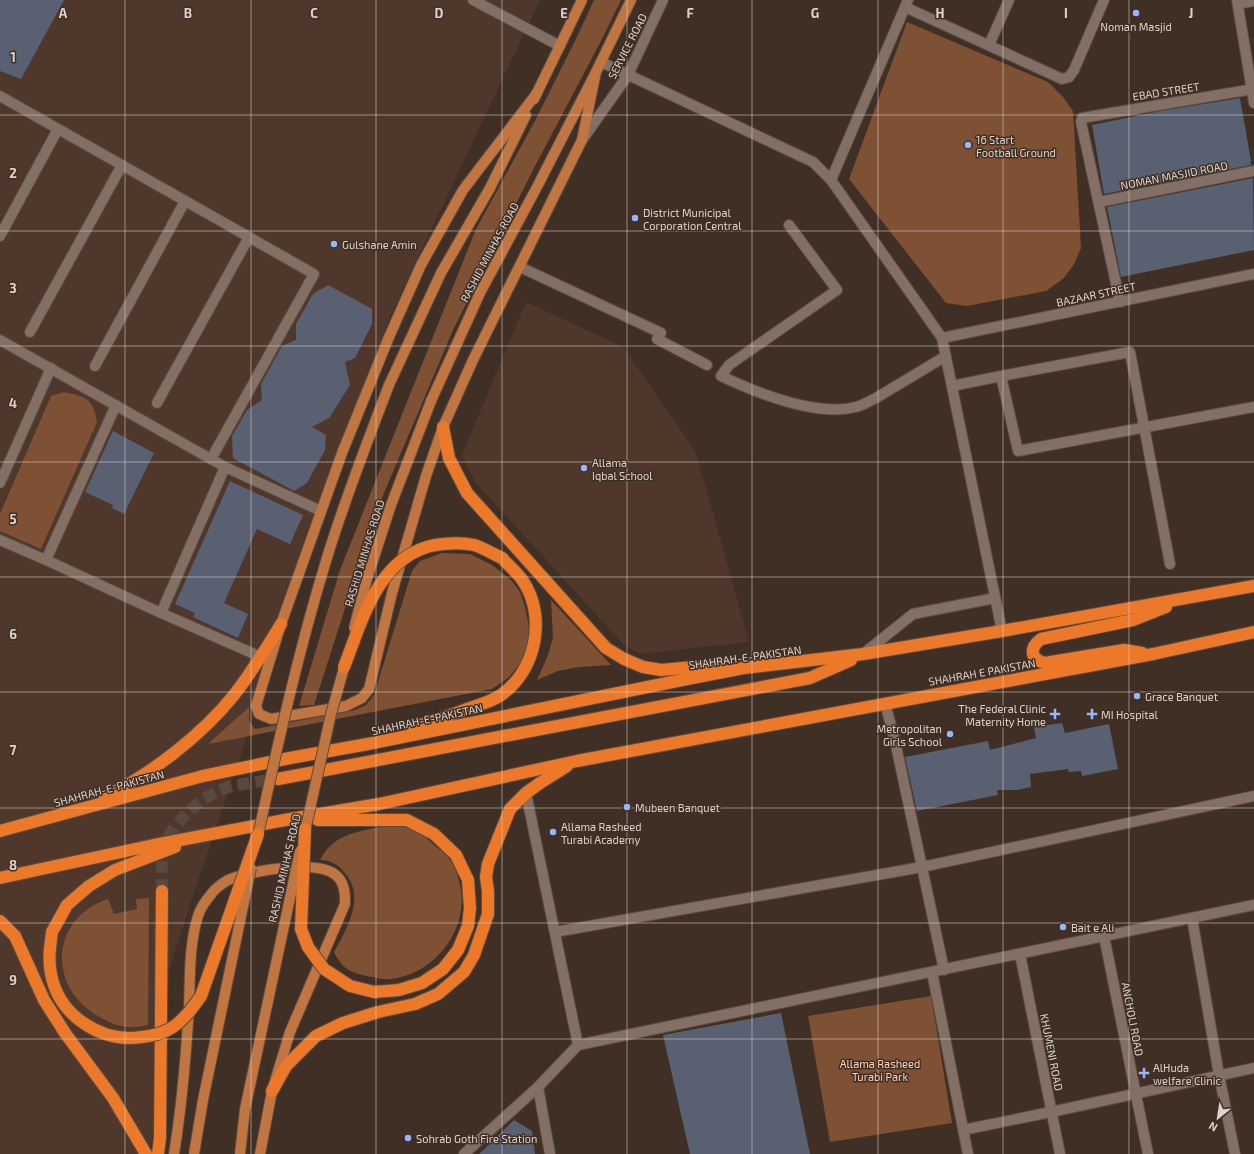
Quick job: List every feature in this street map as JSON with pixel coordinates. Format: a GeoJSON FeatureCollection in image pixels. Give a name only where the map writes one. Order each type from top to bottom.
{"type":"FeatureCollection","features":[{"type":"Feature","properties":{"kind":"highway"},"geometry":{"type":"LineString","coordinates":[[443,427],[449,458],[467,493],[606,648],[624,659],[642,667],[661,670],[694,667],[744,668]]}},
{"type":"Feature","properties":{"kind":"highway"},"geometry":{"type":"LineString","coordinates":[[344,667],[369,603],[383,579],[402,559],[425,547],[449,542],[475,545],[502,558],[523,581],[533,603],[536,635],[530,659],[518,679],[500,695],[483,703],[368,744]]}},
{"type":"Feature","properties":{"kind":"highway"},"geometry":{"type":"LineString","coordinates":[[278,779],[810,678],[863,654],[1002,632],[1254,586]]}},
{"type":"Feature","properties":{"kind":"highway"},"geometry":{"type":"LineString","coordinates":[[1153,654],[1124,650],[1045,663],[1038,661],[1034,656],[1033,649],[1034,644],[1041,640],[1133,620],[1190,597]]}},
{"type":"Feature","properties":{"kind":"highway"},"geometry":{"type":"LineString","coordinates":[[79,810],[122,789],[163,762],[200,731],[233,696],[261,657],[281,624]]}},
{"type":"Feature","properties":{"kind":"highway","name":"SHAHRAH E PAKISTAN"},"geometry":{"type":"LineString","coordinates":[[577,761],[1153,654],[1254,632]]}},
{"type":"Feature","properties":{"kind":"highway","name":"SHAHRAH-E-PAKISTAN"},"geometry":{"type":"LineString","coordinates":[[0,831],[203,776],[290,758],[368,744],[744,668],[863,654]]}},
{"type":"Feature","properties":{"kind":"highway"},"geometry":{"type":"LineString","coordinates":[[272,1091],[286,1066],[316,1036],[343,1023],[378,1012],[415,1004],[438,994],[464,972],[474,955],[488,914],[488,891],[486,878],[488,864],[510,809],[526,793],[577,761]]}},
{"type":"Feature","properties":{"kind":"highway"},"geometry":{"type":"LineString","coordinates":[[0,878],[202,836],[379,804],[577,761]]}},
{"type":"Feature","properties":{"kind":"highway"},"geometry":{"type":"LineString","coordinates":[[285,820],[407,820],[434,834],[456,855],[468,880],[470,908],[468,926],[458,950],[443,969],[422,983],[400,990],[374,992],[350,986],[324,969],[308,947],[301,929],[305,829]]}},
{"type":"Feature","properties":{"kind":"highway"},"geometry":{"type":"LineString","coordinates":[[202,836],[115,870],[89,886],[67,905],[52,932],[48,956],[51,975],[58,995],[72,1014],[90,1028],[109,1036],[131,1039],[153,1036],[172,1028],[188,1014],[201,996],[258,834]]}},
{"type":"Feature","properties":{"kind":"highway"},"geometry":{"type":"LineString","coordinates":[[158,1154],[160,1138],[162,891]]}},
{"type":"Feature","properties":{"kind":"highway"},"geometry":{"type":"LineString","coordinates":[[0,921],[15,936],[44,1000],[65,1033],[112,1098],[146,1154]]}},
{"type":"Feature","properties":{"kind":"main road"},"geometry":{"type":"LineString","coordinates":[[194,1154],[202,1100],[258,834],[287,706],[326,562],[350,486],[389,385],[441,273],[490,188],[582,0]]}},
{"type":"Feature","properties":{"kind":"main road","name":"RASHID MINHAS ROAD"},"geometry":{"type":"LineString","coordinates":[[240,1154],[245,1109],[305,829],[332,714],[367,579],[391,505],[431,401],[480,293],[537,187],[631,0]]}},
{"type":"Feature","properties":{"kind":"main road"},"geometry":{"type":"LineString","coordinates":[[537,93],[463,190],[421,265],[389,337],[345,446],[321,511],[281,624],[256,706],[259,714],[271,719],[346,706],[362,698],[368,689],[392,593],[426,476],[443,427],[473,360],[582,140],[596,72]]}},
{"type":"Feature","properties":{"kind":"main road"},"geometry":{"type":"LineString","coordinates":[[174,1154],[179,1126],[193,943],[198,915],[212,893],[227,881],[257,872],[294,867],[324,869],[337,876],[345,890],[345,904],[290,1032],[272,1091],[260,1154]]}},
{"type":"Feature","properties":{"kind":"street"},"geometry":{"type":"LineString","coordinates":[[473,0],[560,46]]}},
{"type":"Feature","properties":{"kind":"street","name":"SERVICE ROAD"},"geometry":{"type":"LineString","coordinates":[[582,140],[628,75],[663,0]]}},
{"type":"Feature","properties":{"kind":"street"},"geometry":{"type":"LineString","coordinates":[[989,45],[1009,0]]}},
{"type":"Feature","properties":{"kind":"street"},"geometry":{"type":"LineString","coordinates":[[830,180],[906,4],[1062,79],[1069,77],[1074,70],[1104,0]]}},
{"type":"Feature","properties":{"kind":"street"},"geometry":{"type":"LineString","coordinates":[[1254,1],[1237,2],[1253,89],[1254,103]]}},
{"type":"Feature","properties":{"kind":"street"},"geometry":{"type":"LineString","coordinates":[[601,62],[813,162],[830,180],[942,338],[1002,632]]}},
{"type":"Feature","properties":{"kind":"street","name":"EBAD STREET"},"geometry":{"type":"LineString","coordinates":[[1099,202],[1081,122],[1082,118],[1253,89]]}},
{"type":"Feature","properties":{"kind":"street"},"geometry":{"type":"LineString","coordinates":[[0,96],[314,274],[211,459]]}},
{"type":"Feature","properties":{"kind":"street"},"geometry":{"type":"LineString","coordinates":[[0,236],[58,129]]}},
{"type":"Feature","properties":{"kind":"street"},"geometry":{"type":"LineString","coordinates":[[30,332],[122,165]]}},
{"type":"Feature","properties":{"kind":"street","name":"NOMAN MASJID ROAD"},"geometry":{"type":"LineString","coordinates":[[1099,202],[1254,171]]}},
{"type":"Feature","properties":{"kind":"street"},"geometry":{"type":"LineString","coordinates":[[95,366],[185,201]]}},
{"type":"Feature","properties":{"kind":"street"},"geometry":{"type":"LineString","coordinates":[[1099,202],[1120,302]]}},
{"type":"Feature","properties":{"kind":"street"},"geometry":{"type":"LineString","coordinates":[[789,225],[838,290],[729,365],[721,376],[749,389],[795,404],[829,410],[856,407],[880,395],[946,356]]}},
{"type":"Feature","properties":{"kind":"street"},"geometry":{"type":"LineString","coordinates":[[157,403],[249,237]]}},
{"type":"Feature","properties":{"kind":"street"},"geometry":{"type":"LineString","coordinates":[[520,267],[661,333],[657,339],[707,365]]}},
{"type":"Feature","properties":{"kind":"street","name":"BAZAAR STREET"},"geometry":{"type":"LineString","coordinates":[[942,338],[1254,274]]}},
{"type":"Feature","properties":{"kind":"street"},"geometry":{"type":"LineString","coordinates":[[0,340],[225,467],[321,511]]}},
{"type":"Feature","properties":{"kind":"street"},"geometry":{"type":"LineString","coordinates":[[952,386],[1130,352],[1170,564]]}},
{"type":"Feature","properties":{"kind":"street"},"geometry":{"type":"LineString","coordinates":[[0,483],[50,368]]}},
{"type":"Feature","properties":{"kind":"street"},"geometry":{"type":"LineString","coordinates":[[1000,376],[1018,451],[1254,407]]}},
{"type":"Feature","properties":{"kind":"street"},"geometry":{"type":"LineString","coordinates":[[46,560],[116,406]]}},
{"type":"Feature","properties":{"kind":"street"},"geometry":{"type":"LineString","coordinates":[[161,613],[225,467]]}},
{"type":"Feature","properties":{"kind":"street"},"geometry":{"type":"LineString","coordinates":[[0,540],[261,657]]}},
{"type":"Feature","properties":{"kind":"street"},"geometry":{"type":"LineString","coordinates":[[863,654],[913,614],[995,598]]}},
{"type":"Feature","properties":{"kind":"street"},"geometry":{"type":"LineString","coordinates":[[885,703],[895,741],[944,970]]}},
{"type":"Feature","properties":{"kind":"street"},"geometry":{"type":"LineString","coordinates":[[526,793],[578,1046]]}},
{"type":"Feature","properties":{"kind":"street"},"geometry":{"type":"LineString","coordinates":[[555,932],[922,867],[1254,796]]}},
{"type":"Feature","properties":{"kind":"street"},"geometry":{"type":"LineString","coordinates":[[464,1154],[538,1086],[578,1046],[1254,905]]}},
{"type":"Feature","properties":{"kind":"street"},"geometry":{"type":"LineString","coordinates":[[1192,918],[1235,1154]]}},
{"type":"Feature","properties":{"kind":"street","name":"ANCHOLI ROAD"},"geometry":{"type":"LineString","coordinates":[[1104,936],[1148,1154]]}},
{"type":"Feature","properties":{"kind":"street","name":"KHUMENI ROAD"},"geometry":{"type":"LineString","coordinates":[[1020,954],[1060,1154]]}},
{"type":"Feature","properties":{"kind":"street"},"geometry":{"type":"LineString","coordinates":[[932,972],[968,1154]]}},
{"type":"Feature","properties":{"kind":"street"},"geometry":{"type":"LineString","coordinates":[[963,1130],[1254,1068]]}},
{"type":"Feature","properties":{"kind":"street"},"geometry":{"type":"LineString","coordinates":[[538,1086],[550,1154]]}},
{"type":"Feature","properties":{"kind":"shaded area"},"geometry":{"type":"Polygon","coordinates":[[[0,0],[540,0],[388,321],[191,901],[154,1018],[153,1136],[149,1154],[0,1154],[0,0]]]}},
{"type":"Feature","properties":{"kind":"shaded area","name":"Allama Iqbal School"},"geometry":{"type":"Polygon","coordinates":[[[526,302],[623,347],[696,452],[749,642],[649,653],[639,653],[624,645],[475,482],[462,455],[526,302]]]}},
{"type":"Feature","properties":{"kind":"green space"},"geometry":{"type":"Polygon","coordinates":[[[594,0],[621,0],[533,170],[453,330],[376,512],[314,705],[299,706],[340,570],[476,229],[536,119],[594,0]]]}},
{"type":"Feature","properties":{"kind":"green space","name":"16 Start Football Ground"},"geometry":{"type":"Polygon","coordinates":[[[907,22],[1048,82],[1063,97],[1073,111],[1081,248],[1074,264],[1064,278],[1046,291],[967,306],[946,303],[849,179],[907,22]]]}},
{"type":"Feature","properties":{"kind":"green space"},"geometry":{"type":"Polygon","coordinates":[[[64,392],[83,397],[91,403],[97,422],[41,549],[0,531],[0,514],[51,396],[64,392]]]}},
{"type":"Feature","properties":{"kind":"green space"},"geometry":{"type":"Polygon","coordinates":[[[442,553],[470,554],[492,565],[511,580],[520,592],[529,627],[528,645],[520,664],[509,677],[492,689],[208,744],[249,707],[249,721],[255,729],[355,710],[366,705],[374,695],[412,571],[420,561],[442,553]]]}},
{"type":"Feature","properties":{"kind":"green space"},"geometry":{"type":"Polygon","coordinates":[[[551,600],[611,665],[579,667],[558,671],[537,680],[548,655],[553,638],[551,600]]]}},
{"type":"Feature","properties":{"kind":"green space"},"geometry":{"type":"Polygon","coordinates":[[[385,826],[412,828],[446,855],[456,870],[462,901],[460,918],[454,933],[446,947],[435,959],[422,968],[407,975],[389,979],[354,973],[345,967],[337,958],[334,952],[349,922],[354,901],[354,891],[350,881],[339,867],[334,863],[320,860],[332,844],[340,839],[356,832],[385,826]]]}},
{"type":"Feature","properties":{"kind":"green space"},"geometry":{"type":"Polygon","coordinates":[[[149,898],[148,1025],[134,1027],[113,1024],[98,1016],[81,1003],[70,988],[63,971],[62,954],[66,937],[75,921],[89,908],[108,899],[114,914],[137,909],[136,899],[149,898]]]}},
{"type":"Feature","properties":{"kind":"green space","name":"Allama Rasheed Turabi Park"},"geometry":{"type":"Polygon","coordinates":[[[931,996],[952,1123],[830,1142],[808,1016],[931,996]]]}},
{"type":"Feature","properties":{"kind":"building"},"geometry":{"type":"Polygon","coordinates":[[[0,0],[64,0],[21,79],[0,71],[0,0]]]}},
{"type":"Feature","properties":{"kind":"building"},"geometry":{"type":"Polygon","coordinates":[[[1240,98],[1251,165],[1104,194],[1092,125],[1160,111],[1240,98]]]}},
{"type":"Feature","properties":{"kind":"building"},"geometry":{"type":"Polygon","coordinates":[[[1253,178],[1254,250],[1121,277],[1107,207],[1253,178]]]}},
{"type":"Feature","properties":{"kind":"building"},"geometry":{"type":"Polygon","coordinates":[[[328,285],[372,309],[372,324],[355,358],[345,362],[350,385],[329,418],[312,427],[326,435],[325,450],[307,483],[294,491],[233,458],[232,436],[247,410],[262,400],[261,384],[282,346],[296,340],[296,324],[313,294],[328,285]]]}},
{"type":"Feature","properties":{"kind":"building"},"geometry":{"type":"Polygon","coordinates":[[[113,431],[154,453],[124,514],[112,508],[113,505],[85,492],[113,431]]]}},
{"type":"Feature","properties":{"kind":"building"},"geometry":{"type":"Polygon","coordinates":[[[230,481],[303,515],[290,544],[257,529],[224,603],[248,614],[238,638],[193,617],[195,613],[175,604],[230,481]]]}},
{"type":"Feature","properties":{"kind":"building"},"geometry":{"type":"Polygon","coordinates":[[[1062,723],[1065,733],[1109,724],[1118,769],[1082,776],[1081,771],[1069,772],[1068,769],[1030,774],[1031,787],[1017,790],[997,790],[998,795],[917,811],[905,757],[988,741],[990,750],[1036,738],[1034,727],[1062,723]]]}},
{"type":"Feature","properties":{"kind":"building"},"geometry":{"type":"Polygon","coordinates":[[[781,1013],[810,1154],[690,1154],[663,1035],[781,1013]]]}},
{"type":"Feature","properties":{"kind":"building"},"geometry":{"type":"Polygon","coordinates":[[[514,1120],[532,1131],[535,1154],[479,1154],[514,1120]]]}},
{"type":"Feature","properties":{"kind":"tunnel"},"geometry":{"type":"LineString","coordinates":[[162,891],[162,863],[164,848],[168,838],[182,818],[201,802],[222,790],[232,786],[278,779]]}},
{"type":"Feature","properties":{"kind":"place","name":"Noman Masjid"},"geometry":{"type":"Point","coordinates":[1136,13]}},
{"type":"Feature","properties":{"kind":"place","name":"16 Start Football Ground"},"geometry":{"type":"Point","coordinates":[968,145]}},
{"type":"Feature","properties":{"kind":"place","name":"District Municipal Corporation Central"},"geometry":{"type":"Point","coordinates":[635,218]}},
{"type":"Feature","properties":{"kind":"place","name":"Gulshane Amin"},"geometry":{"type":"Point","coordinates":[334,244]}},
{"type":"Feature","properties":{"kind":"place","name":"Allama Iqbal School"},"geometry":{"type":"Point","coordinates":[584,468]}},
{"type":"Feature","properties":{"kind":"place","name":"Grace Banquet"},"geometry":{"type":"Point","coordinates":[1137,696]}},
{"type":"Feature","properties":{"kind":"place","name":"The Federal Clinic Maternity Home"},"geometry":{"type":"Point","coordinates":[1055,714]}},
{"type":"Feature","properties":{"kind":"place","name":"MI Hospital"},"geometry":{"type":"Point","coordinates":[1092,714]}},
{"type":"Feature","properties":{"kind":"place","name":"Metropolitan Girls School"},"geometry":{"type":"Point","coordinates":[950,734]}},
{"type":"Feature","properties":{"kind":"place","name":"Mubeen Banquet"},"geometry":{"type":"Point","coordinates":[627,807]}},
{"type":"Feature","properties":{"kind":"place","name":"Allama Rasheed Turabi Academy"},"geometry":{"type":"Point","coordinates":[553,832]}},
{"type":"Feature","properties":{"kind":"place","name":"Bait e Ali"},"geometry":{"type":"Point","coordinates":[1063,927]}},
{"type":"Feature","properties":{"kind":"place","name":"AlHuda welfare Clinic"},"geometry":{"type":"Point","coordinates":[1144,1073]}},
{"type":"Feature","properties":{"kind":"place","name":"Sohrab Goth Fire Station"},"geometry":{"type":"Point","coordinates":[408,1138]}}]}
